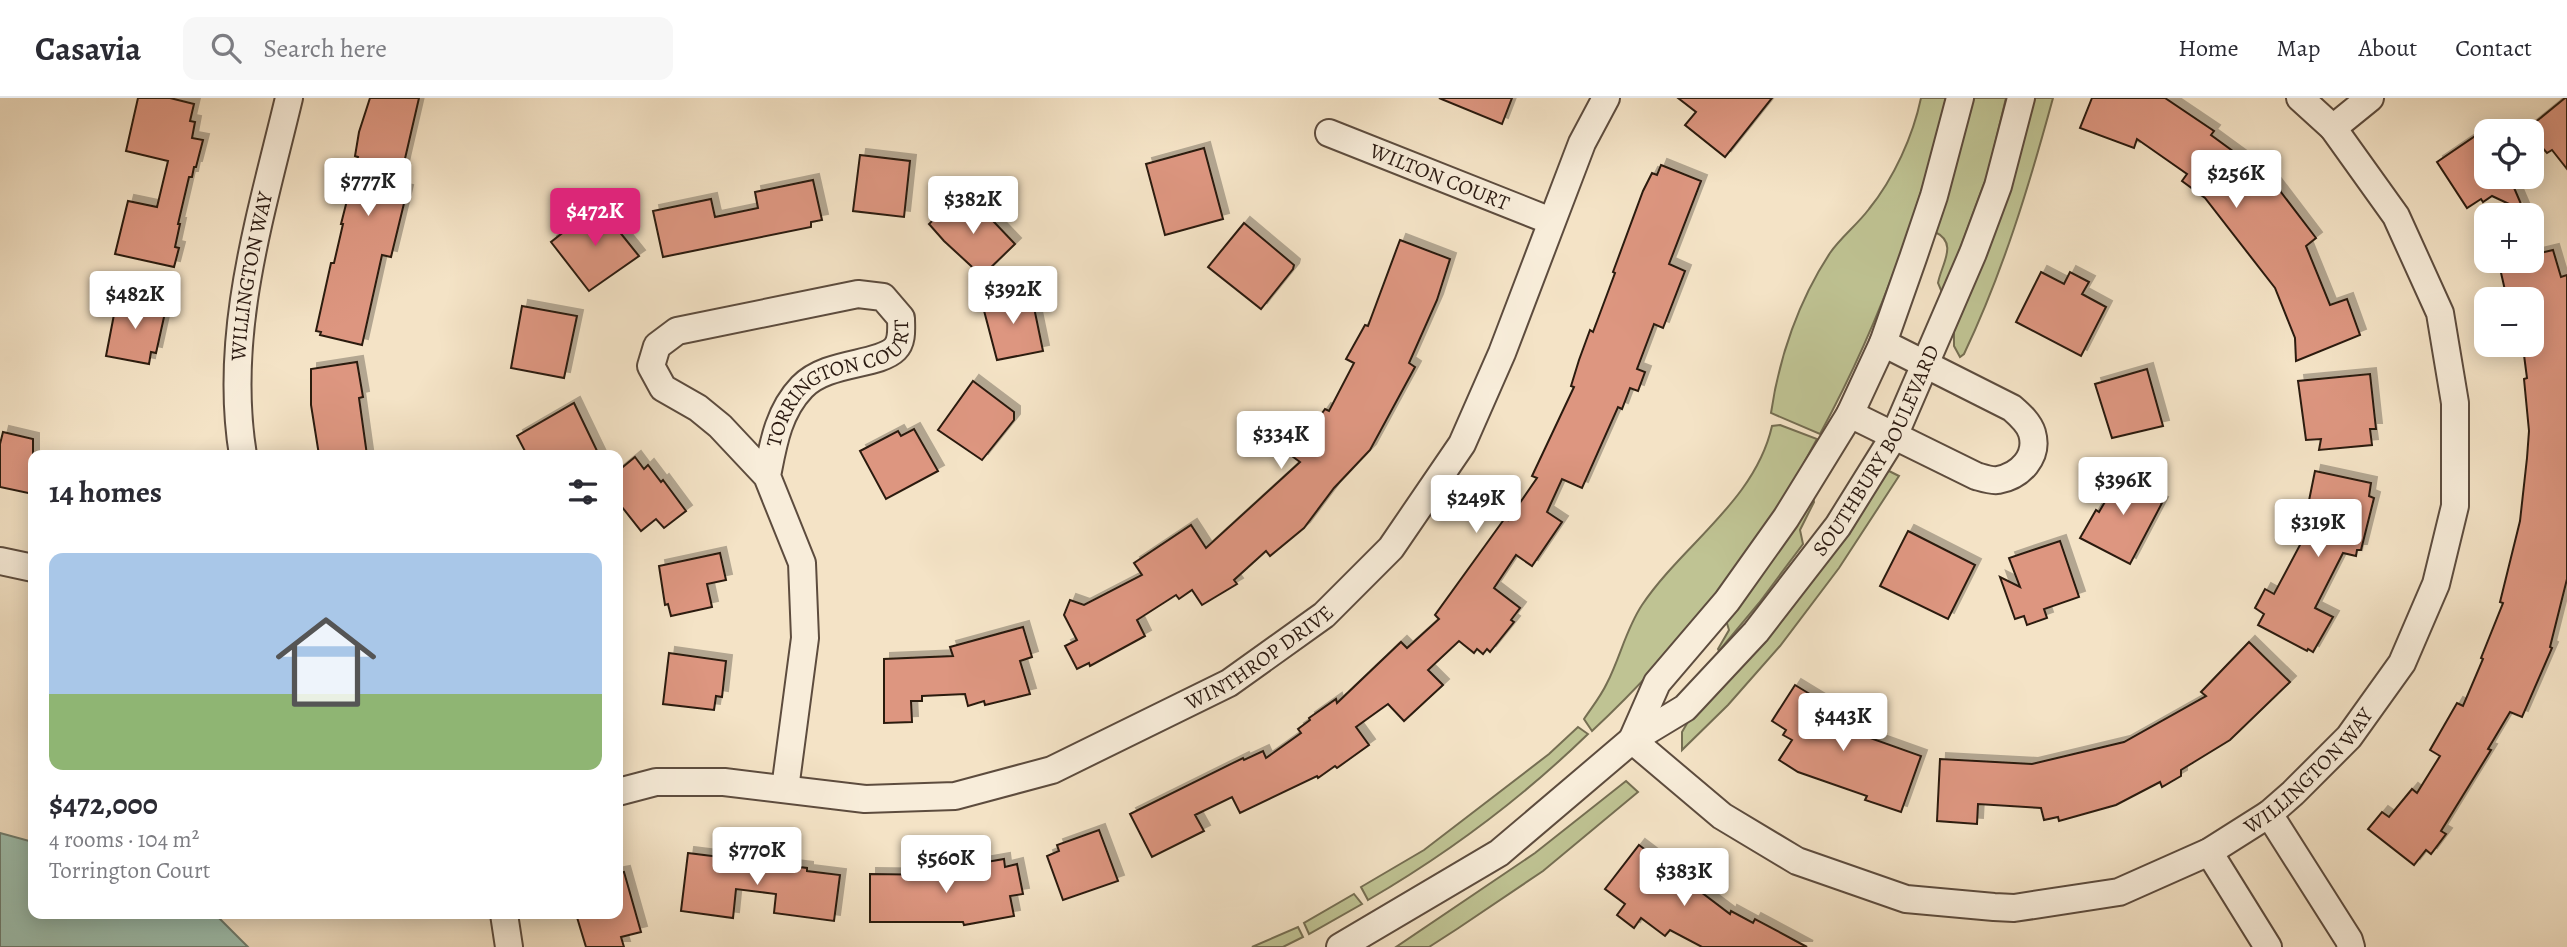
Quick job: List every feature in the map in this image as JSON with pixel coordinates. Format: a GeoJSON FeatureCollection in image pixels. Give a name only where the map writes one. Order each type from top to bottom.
{"type":"FeatureCollection","features":[{"type":"Feature","properties":{"kind":"street","name":"WILLINGTON WAY"},"geometry":{"type":"LineString","coordinates":[[242,450],[238,425],[237,358],[243,293],[289,98]]}},
{"type":"Feature","properties":{"kind":"street","name":"WINTHROP DRIVE"},"geometry":{"type":"LineString","coordinates":[[623,791],[656,782],[724,782],[865,799],[955,796],[1052,770],[1229,683],[1324,615],[1391,548],[1462,444],[1502,353],[1581,143],[1606,98]]}},
{"type":"Feature","properties":{"kind":"street","name":"SOUTHBURY BOULEVARD"},"geometry":{"type":"LineString","coordinates":[[1632,740],[1657,683],[1742,580],[1786,518],[1850,414],[1883,343],[1934,196],[1960,98]]}},
{"type":"Feature","properties":{"kind":"street","name":"SOUTHBURY BOULEVARD"},"geometry":{"type":"LineString","coordinates":[[1347,946],[1499,853],[1632,740],[1685,708],[1756,632],[1838,526],[1894,436],[1973,253],[1998,186],[2021,98]]}},
{"type":"Feature","properties":{"kind":"street","name":"WILLINGTON WAY"},"geometry":{"type":"LineString","coordinates":[[1632,740],[1723,816],[1797,861],[1906,900],[2014,908],[2119,892],[2209,852],[2269,814],[2349,737],[2402,663],[2436,584],[2455,506],[2455,403],[2440,313],[2396,216],[2333,128],[2300,98]]}},
{"type":"Feature","properties":{"kind":"street"},"geometry":{"type":"LineString","coordinates":[[2333,128],[2370,98]]}},
{"type":"Feature","properties":{"kind":"street","name":"WILTON COURT"},"geometry":{"type":"LineString","coordinates":[[1329,133],[1551,222]]}},
{"type":"Feature","properties":{"kind":"street","name":"TORRINGTON COURT"},"geometry":{"type":"LineString","coordinates":[[767,476],[775,436],[784,411],[803,386],[832,368],[884,356],[896,348],[901,337],[901,318],[883,297],[858,294],[677,331],[657,346],[650,366],[663,388],[698,408],[720,426],[767,476],[802,563],[805,638],[785,789]]}},
{"type":"Feature","properties":{"kind":"street"},"geometry":{"type":"LineString","coordinates":[[1850,414],[1976,476],[1995,480],[2011,477],[2024,468],[2031,458],[2032,432],[2024,418],[2010,407],[1883,343]]}},
{"type":"Feature","properties":{"kind":"street"},"geometry":{"type":"LineString","coordinates":[[0,561],[28,567]]}},
{"type":"Feature","properties":{"kind":"street"},"geometry":{"type":"LineString","coordinates":[[2269,814],[2351,947]]}},
{"type":"Feature","properties":{"kind":"street"},"geometry":{"type":"LineString","coordinates":[[2209,852],[2267,947]]}},
{"type":"Feature","properties":{"kind":"street"},"geometry":{"type":"LineString","coordinates":[[505,919],[509,947]]}},
{"type":"Feature","properties":{"kind":"shaded area"},"geometry":{"type":"Polygon","coordinates":[[[1921,98],[1946,98],[1923,185],[1910,228],[1878,312],[1820,434],[1771,413],[1785,350],[1819,271],[1834,247],[1878,197],[1894,170],[1908,142],[1921,98]]]}},
{"type":"Feature","properties":{"kind":"shaded area"},"geometry":{"type":"Polygon","coordinates":[[[1971,98],[2006,98],[1988,173],[1943,295],[1938,283],[1947,248],[1946,242],[1935,232],[1971,98]]]}},
{"type":"Feature","properties":{"kind":"shaded area"},"geometry":{"type":"Polygon","coordinates":[[[2033,98],[2053,98],[2025,196],[2003,260],[1978,323],[1964,354],[1960,357],[1954,346],[1954,331],[1977,277],[2033,98]]]}},
{"type":"Feature","properties":{"kind":"shaded area"},"geometry":{"type":"Polygon","coordinates":[[[1780,425],[1817,439],[1795,479],[1745,557],[1687,631],[1592,731],[1584,719],[1605,688],[1642,605],[1734,500],[1763,453],[1772,426],[1780,425]]]}},
{"type":"Feature","properties":{"kind":"shaded area"},"geometry":{"type":"Polygon","coordinates":[[[1885,469],[1899,476],[1839,568],[1780,646],[1728,705],[1682,750],[1682,732],[1689,720],[1885,469]]]}},
{"type":"Feature","properties":{"kind":"shaded area"},"geometry":{"type":"Polygon","coordinates":[[[1813,497],[1814,502],[1800,530],[1803,544],[1719,651],[1729,630],[1726,620],[1813,497]]]}},
{"type":"Feature","properties":{"kind":"shaded area"},"geometry":{"type":"Polygon","coordinates":[[[1578,727],[1588,734],[1510,803],[1426,864],[1368,900],[1361,887],[1424,850],[1549,754],[1578,727]]]}},
{"type":"Feature","properties":{"kind":"shaded area"},"geometry":{"type":"Polygon","coordinates":[[[1626,781],[1638,792],[1543,871],[1429,947],[1396,947],[1535,853],[1626,781]]]}},
{"type":"Feature","properties":{"kind":"shaded area"},"geometry":{"type":"Polygon","coordinates":[[[0,833],[28,841],[28,919],[220,919],[248,947],[0,947],[0,833]]]}},
{"type":"Feature","properties":{"kind":"shaded area"},"geometry":{"type":"Polygon","coordinates":[[[1354,894],[1362,904],[1309,934],[1304,923],[1354,894]]]}},
{"type":"Feature","properties":{"kind":"shaded area"},"geometry":{"type":"Polygon","coordinates":[[[1298,927],[1303,937],[1283,947],[1252,947],[1298,927]]]}},
{"type":"Feature","properties":{"kind":"building"},"geometry":{"type":"Polygon","coordinates":[[[138,98],[170,98],[194,104],[190,121],[195,122],[192,138],[203,140],[196,167],[192,177],[189,177],[178,224],[175,247],[179,248],[174,267],[115,254],[128,201],[157,207],[168,161],[126,151],[138,98]]]}},
{"type":"Feature","properties":{"kind":"building"},"geometry":{"type":"Polygon","coordinates":[[[370,98],[419,98],[398,189],[407,191],[391,257],[382,255],[362,345],[320,335],[321,332],[316,331],[358,157],[355,156],[359,132],[370,98]]]}},
{"type":"Feature","properties":{"kind":"building"},"geometry":{"type":"Polygon","coordinates":[[[1439,98],[1512,98],[1502,124],[1439,98]]]}},
{"type":"Feature","properties":{"kind":"building"},"geometry":{"type":"Polygon","coordinates":[[[1678,98],[1772,98],[1725,157],[1685,125],[1696,112],[1678,98]]]}},
{"type":"Feature","properties":{"kind":"building"},"geometry":{"type":"Polygon","coordinates":[[[2092,98],[2165,98],[2214,131],[2211,135],[2271,179],[2316,238],[2306,246],[2330,305],[2347,299],[2360,335],[2296,361],[2295,338],[2275,288],[2205,198],[2182,181],[2187,174],[2137,139],[2134,148],[2080,128],[2092,98]]]}},
{"type":"Feature","properties":{"kind":"building"},"geometry":{"type":"Polygon","coordinates":[[[2567,98],[2567,169],[2552,150],[2547,153],[2544,150],[2544,119],[2539,119],[2567,98]]]}},
{"type":"Feature","properties":{"kind":"building"},"geometry":{"type":"Polygon","coordinates":[[[2474,137],[2474,189],[2515,189],[2521,203],[2507,203],[2492,196],[2467,208],[2437,162],[2474,137]]]}},
{"type":"Feature","properties":{"kind":"building"},"geometry":{"type":"Polygon","coordinates":[[[1204,148],[1223,219],[1165,235],[1146,164],[1204,148]]]}},
{"type":"Feature","properties":{"kind":"building"},"geometry":{"type":"Polygon","coordinates":[[[860,155],[910,161],[904,217],[853,211],[860,155]]]}},
{"type":"Feature","properties":{"kind":"building"},"geometry":{"type":"Polygon","coordinates":[[[1661,165],[1701,181],[1669,264],[1685,271],[1663,328],[1654,324],[1637,369],[1645,372],[1638,391],[1630,388],[1622,409],[1618,407],[1582,488],[1562,479],[1547,512],[1562,522],[1532,566],[1516,555],[1494,588],[1520,608],[1511,620],[1514,622],[1490,652],[1487,649],[1483,654],[1477,649],[1474,653],[1459,641],[1428,670],[1443,685],[1404,721],[1388,704],[1356,727],[1369,745],[1337,768],[1335,766],[1318,778],[1317,776],[1240,813],[1232,797],[1195,815],[1204,831],[1152,857],[1130,814],[1243,758],[1244,760],[1263,751],[1266,758],[1301,733],[1298,729],[1310,720],[1309,718],[1336,699],[1337,703],[1401,642],[1407,648],[1439,619],[1435,615],[1537,478],[1532,476],[1574,387],[1571,386],[1579,360],[1590,330],[1593,332],[1643,191],[1652,173],[1657,175],[1661,165]]]}},
{"type":"Feature","properties":{"kind":"building"},"geometry":{"type":"Polygon","coordinates":[[[813,180],[822,220],[811,222],[811,227],[663,257],[653,211],[711,199],[715,217],[758,208],[755,192],[813,180]]]}},
{"type":"Feature","properties":{"kind":"building"},"geometry":{"type":"Polygon","coordinates":[[[974,201],[1015,244],[982,276],[929,224],[951,203],[961,213],[974,201]]]}},
{"type":"Feature","properties":{"kind":"building"},"geometry":{"type":"Polygon","coordinates":[[[598,205],[639,256],[589,291],[551,242],[598,205]]]}},
{"type":"Feature","properties":{"kind":"building"},"geometry":{"type":"Polygon","coordinates":[[[1244,223],[1294,265],[1261,309],[1208,267],[1244,223]]]}},
{"type":"Feature","properties":{"kind":"building"},"geometry":{"type":"Polygon","coordinates":[[[1400,240],[1450,259],[1437,300],[1409,363],[1415,367],[1370,450],[1334,488],[1304,528],[1270,556],[1266,551],[1234,580],[1237,584],[1202,605],[1192,590],[1179,599],[1176,595],[1137,620],[1145,636],[1090,666],[1089,663],[1077,669],[1065,646],[1077,640],[1064,615],[1070,600],[1084,605],[1142,575],[1134,563],[1191,525],[1206,548],[1300,462],[1292,456],[1325,409],[1329,411],[1354,363],[1346,359],[1365,325],[1368,326],[1400,240]]]}},
{"type":"Feature","properties":{"kind":"building"},"geometry":{"type":"Polygon","coordinates":[[[2553,250],[2561,277],[2567,275],[2567,579],[2550,647],[2552,648],[2522,717],[2510,712],[2488,749],[2491,750],[2441,831],[2446,834],[2431,854],[2426,850],[2414,865],[2368,829],[2382,812],[2389,817],[2412,789],[2417,793],[2440,756],[2430,750],[2457,703],[2463,706],[2503,603],[2500,602],[2520,521],[2527,458],[2529,431],[2524,357],[2544,357],[2544,287],[2504,287],[2501,273],[2544,273],[2544,252],[2553,250]]]}},
{"type":"Feature","properties":{"kind":"building"},"geometry":{"type":"Polygon","coordinates":[[[2041,272],[2064,284],[2070,272],[2089,282],[2082,294],[2106,307],[2081,356],[2016,322],[2041,272]]]}},
{"type":"Feature","properties":{"kind":"building"},"geometry":{"type":"Polygon","coordinates":[[[1031,293],[1043,351],[997,360],[982,303],[1031,293]]]}},
{"type":"Feature","properties":{"kind":"building"},"geometry":{"type":"Polygon","coordinates":[[[117,299],[166,308],[156,353],[151,352],[149,364],[106,356],[117,299]]]}},
{"type":"Feature","properties":{"kind":"building"},"geometry":{"type":"Polygon","coordinates":[[[522,306],[577,316],[564,378],[511,368],[522,306]]]}},
{"type":"Feature","properties":{"kind":"building"},"geometry":{"type":"Polygon","coordinates":[[[357,362],[363,397],[359,398],[366,450],[318,450],[311,405],[311,369],[357,362]]]}},
{"type":"Feature","properties":{"kind":"building"},"geometry":{"type":"Polygon","coordinates":[[[2147,369],[2163,426],[2112,438],[2095,384],[2147,369]]]}},
{"type":"Feature","properties":{"kind":"building"},"geometry":{"type":"Polygon","coordinates":[[[2370,374],[2376,429],[2370,429],[2372,445],[2319,450],[2321,439],[2306,440],[2298,381],[2370,374]]]}},
{"type":"Feature","properties":{"kind":"building"},"geometry":{"type":"Polygon","coordinates":[[[973,381],[1014,412],[1014,420],[982,460],[938,430],[973,381]]]}},
{"type":"Feature","properties":{"kind":"building"},"geometry":{"type":"Polygon","coordinates":[[[574,403],[597,450],[524,450],[517,436],[574,403]]]}},
{"type":"Feature","properties":{"kind":"building"},"geometry":{"type":"Polygon","coordinates":[[[914,429],[938,471],[886,499],[860,451],[898,431],[901,436],[914,429]]]}},
{"type":"Feature","properties":{"kind":"building"},"geometry":{"type":"Polygon","coordinates":[[[3,432],[33,439],[33,450],[28,450],[28,493],[0,487],[0,444],[3,432]]]}},
{"type":"Feature","properties":{"kind":"building"},"geometry":{"type":"Polygon","coordinates":[[[635,457],[644,469],[648,465],[686,511],[664,528],[656,519],[641,531],[623,508],[623,467],[635,457]]]}},
{"type":"Feature","properties":{"kind":"building"},"geometry":{"type":"Polygon","coordinates":[[[2124,466],[2149,479],[2142,492],[2162,503],[2130,564],[2080,538],[2096,510],[2099,512],[2124,466]]]}},
{"type":"Feature","properties":{"kind":"building"},"geometry":{"type":"Polygon","coordinates":[[[2315,471],[2371,483],[2369,496],[2374,498],[2361,550],[2357,550],[2356,556],[2343,553],[2315,608],[2333,617],[2313,652],[2258,625],[2264,614],[2255,608],[2265,589],[2274,594],[2300,545],[2315,471]]]}},
{"type":"Feature","properties":{"kind":"building"},"geometry":{"type":"Polygon","coordinates":[[[1908,531],[1975,565],[1948,619],[1880,586],[1908,531]]]}},
{"type":"Feature","properties":{"kind":"building"},"geometry":{"type":"Polygon","coordinates":[[[2060,541],[2079,597],[2044,609],[2047,618],[2027,625],[2024,616],[2015,619],[2000,577],[2020,587],[2009,558],[2060,541]]]}},
{"type":"Feature","properties":{"kind":"building"},"geometry":{"type":"Polygon","coordinates":[[[720,553],[726,580],[707,584],[712,607],[671,616],[668,604],[665,605],[659,566],[720,553]]]}},
{"type":"Feature","properties":{"kind":"building"},"geometry":{"type":"Polygon","coordinates":[[[1023,627],[1032,657],[1020,661],[1030,694],[985,705],[984,701],[968,706],[965,694],[922,696],[922,701],[911,701],[912,722],[884,723],[884,659],[953,656],[950,647],[1023,627]]]}},
{"type":"Feature","properties":{"kind":"building"},"geometry":{"type":"Polygon","coordinates":[[[2249,642],[2290,682],[2230,740],[2181,770],[2181,776],[2162,787],[2160,782],[2116,805],[2059,821],[2058,817],[2044,820],[2041,808],[1978,804],[1977,824],[1937,821],[1940,759],[2032,764],[2124,742],[2206,696],[2201,692],[2249,642]]]}},
{"type":"Feature","properties":{"kind":"building"},"geometry":{"type":"Polygon","coordinates":[[[669,653],[726,661],[722,697],[716,696],[714,710],[663,704],[669,653]]]}},
{"type":"Feature","properties":{"kind":"building"},"geometry":{"type":"Polygon","coordinates":[[[1795,685],[1836,710],[1828,723],[1921,756],[1901,812],[1865,800],[1867,796],[1798,772],[1779,760],[1792,740],[1783,735],[1786,730],[1772,721],[1795,685]]]}},
{"type":"Feature","properties":{"kind":"building"},"geometry":{"type":"Polygon","coordinates":[[[1099,830],[1118,881],[1063,900],[1047,856],[1059,851],[1057,845],[1099,830]]]}},
{"type":"Feature","properties":{"kind":"building"},"geometry":{"type":"Polygon","coordinates":[[[1639,845],[1730,914],[1731,911],[1753,923],[1755,919],[1807,947],[1702,947],[1670,930],[1665,936],[1641,918],[1634,928],[1617,915],[1625,904],[1605,889],[1639,845]]]}},
{"type":"Feature","properties":{"kind":"building"},"geometry":{"type":"Polygon","coordinates":[[[688,853],[807,868],[807,871],[840,875],[834,921],[774,913],[776,894],[736,889],[733,918],[681,911],[688,853]]]}},
{"type":"Feature","properties":{"kind":"building"},"geometry":{"type":"Polygon","coordinates":[[[1004,859],[1005,867],[1017,864],[1023,894],[1010,896],[1014,916],[964,925],[963,922],[870,922],[870,874],[945,875],[970,871],[969,865],[1004,859]]]}},
{"type":"Feature","properties":{"kind":"building"},"geometry":{"type":"Polygon","coordinates":[[[623,872],[641,932],[621,937],[624,947],[586,947],[578,919],[623,919],[623,872]]]}}]}
